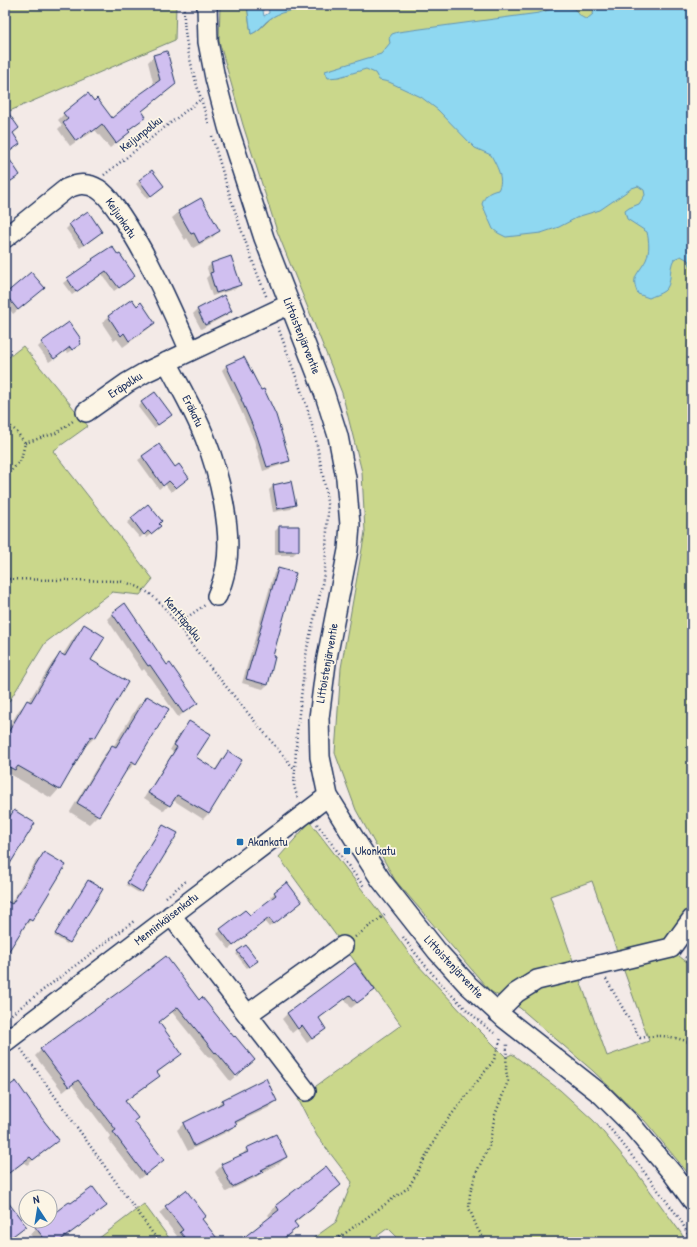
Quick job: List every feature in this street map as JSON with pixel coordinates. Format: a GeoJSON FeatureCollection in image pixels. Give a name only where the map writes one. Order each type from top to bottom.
{"type":"FeatureCollection","features":[{"type":"Feature","properties":{"kind":"street","name":"Littoistenjärventie"},"geometry":{"type":"LineString","coordinates":[[207,5],[208,42],[215,78],[228,127],[264,238],[281,308],[318,374],[332,415],[343,458],[349,506],[350,525],[348,550],[326,663],[319,718],[320,756],[328,796],[386,886],[438,951],[468,985],[498,1012],[602,1095],[630,1122],[673,1174],[692,1200]]}},
{"type":"Feature","properties":{"kind":"street"},"geometry":{"type":"LineString","coordinates":[[5,238],[66,189],[79,184],[92,186]]}},
{"type":"Feature","properties":{"kind":"street","name":"Keijunkatu"},"geometry":{"type":"LineString","coordinates":[[92,186],[99,189],[109,199],[141,248],[190,351]]}},
{"type":"Feature","properties":{"kind":"street"},"geometry":{"type":"LineString","coordinates":[[167,362],[281,308]]}},
{"type":"Feature","properties":{"kind":"street","name":"Eräpolku"},"geometry":{"type":"LineString","coordinates":[[86,412],[127,383],[167,362]]}},
{"type":"Feature","properties":{"kind":"street","name":"Eräkatu"},"geometry":{"type":"LineString","coordinates":[[167,362],[206,439],[219,483],[226,526],[228,550],[223,581],[217,596]]}},
{"type":"Feature","properties":{"kind":"street","name":"Menninkäisenkatu"},"geometry":{"type":"LineString","coordinates":[[8,1040],[328,796]]}},
{"type":"Feature","properties":{"kind":"street"},"geometry":{"type":"LineString","coordinates":[[171,915],[306,1091]]}},
{"type":"Feature","properties":{"kind":"street"},"geometry":{"type":"LineString","coordinates":[[498,1012],[516,993],[537,980],[671,948],[692,919]]}},
{"type":"Feature","properties":{"kind":"street"},"geometry":{"type":"LineString","coordinates":[[248,1014],[344,946]]}},
{"type":"Feature","properties":{"kind":"path","name":"Keijunpolku"},"geometry":{"type":"LineString","coordinates":[[92,186],[111,169],[201,99]]}},
{"type":"Feature","properties":{"kind":"path"},"geometry":{"type":"LineString","coordinates":[[232,204],[252,259],[281,308],[317,448],[328,511],[325,568],[307,648],[301,690],[297,730],[295,793],[369,892]]}},
{"type":"Feature","properties":{"kind":"path"},"geometry":{"type":"LineString","coordinates":[[25,443],[56,433],[86,412]]}},
{"type":"Feature","properties":{"kind":"path"},"geometry":{"type":"LineString","coordinates":[[5,421],[16,431],[25,443]]}},
{"type":"Feature","properties":{"kind":"path"},"geometry":{"type":"LineString","coordinates":[[5,479],[21,460],[25,443]]}},
{"type":"Feature","properties":{"kind":"path","name":"Kenttäpolku"},"geometry":{"type":"LineString","coordinates":[[5,579],[118,581],[140,588],[153,597],[177,624],[191,644],[295,771]]}},
{"type":"Feature","properties":{"kind":"path"},"geometry":{"type":"LineString","coordinates":[[177,624],[217,596]]}},
{"type":"Feature","properties":{"kind":"path"},"geometry":{"type":"LineString","coordinates":[[344,946],[386,914],[382,909]]}},
{"type":"Feature","properties":{"kind":"path"},"geometry":{"type":"LineString","coordinates":[[400,933],[423,964],[458,1001],[512,1047]]}},
{"type":"Feature","properties":{"kind":"path"},"geometry":{"type":"LineString","coordinates":[[598,966],[640,1038],[658,1035],[692,1043]]}},
{"type":"Feature","properties":{"kind":"path"},"geometry":{"type":"LineString","coordinates":[[333,1242],[409,1188],[442,1127],[494,1060],[501,1038]]}},
{"type":"Feature","properties":{"kind":"path"},"geometry":{"type":"LineString","coordinates":[[8,1040],[159,1242]]}},
{"type":"Feature","properties":{"kind":"path"},"geometry":{"type":"LineString","coordinates":[[487,1242],[478,1230],[469,1208],[470,1193],[477,1170],[489,1146],[495,1115],[508,1081],[506,1070],[507,1043]]}},
{"type":"Feature","properties":{"kind":"path"},"geometry":{"type":"LineString","coordinates":[[603,1121],[622,1143],[680,1219],[692,1242]]}},
{"type":"Feature","properties":{"kind":"green space"},"geometry":{"type":"Polygon","coordinates":[[[5,5],[176,5],[175,40],[5,113],[5,5]]]}},
{"type":"Feature","properties":{"kind":"green space"},"geometry":{"type":"Polygon","coordinates":[[[220,5],[247,5],[251,34],[273,16],[282,12],[279,5],[692,5],[692,902],[668,940],[677,954],[692,965],[692,1178],[645,1121],[593,1071],[520,1008],[490,991],[395,880],[356,810],[335,753],[341,668],[365,532],[362,472],[342,393],[277,231],[243,125],[219,41],[220,5]],[[592,881],[550,896],[607,1056],[649,1041],[592,881]]]}},
{"type":"Feature","properties":{"kind":"green space"},"geometry":{"type":"Polygon","coordinates":[[[23,346],[88,426],[53,451],[153,579],[140,595],[112,592],[45,643],[5,708],[5,360],[23,346]]]}},
{"type":"Feature","properties":{"kind":"green space"},"geometry":{"type":"Polygon","coordinates":[[[310,822],[377,909],[416,963],[506,1057],[512,1054],[560,1090],[594,1121],[637,1173],[686,1242],[402,1242],[388,1228],[369,1242],[308,1242],[336,1222],[352,1182],[317,1136],[298,1099],[401,1025],[279,857],[310,822]]]}},
{"type":"Feature","properties":{"kind":"green space"},"geometry":{"type":"Polygon","coordinates":[[[144,1204],[172,1242],[94,1242],[144,1204]]]}},
{"type":"Feature","properties":{"kind":"water"},"geometry":{"type":"Polygon","coordinates":[[[247,5],[262,5],[264,16],[269,13],[268,5],[299,5],[299,10],[277,15],[251,34],[247,5]]]}},
{"type":"Feature","properties":{"kind":"water"},"geometry":{"type":"Polygon","coordinates":[[[692,5],[692,270],[688,260],[681,256],[674,259],[671,267],[669,285],[662,292],[649,298],[638,294],[635,283],[636,276],[646,260],[649,250],[647,232],[627,219],[625,211],[639,204],[645,195],[644,190],[638,186],[632,188],[600,210],[580,216],[559,227],[541,233],[506,237],[493,229],[482,204],[486,196],[498,190],[501,181],[499,172],[491,155],[475,148],[438,110],[421,97],[389,82],[379,80],[375,73],[366,69],[339,77],[328,78],[325,71],[381,54],[390,43],[389,38],[392,34],[398,32],[539,13],[562,7],[570,7],[587,19],[593,14],[595,6],[692,5]]]}},
{"type":"Feature","properties":{"kind":"building"},"geometry":{"type":"Polygon","coordinates":[[[167,51],[176,84],[142,111],[146,117],[128,130],[130,132],[116,143],[102,124],[92,132],[91,130],[76,141],[63,123],[68,119],[63,113],[88,93],[94,101],[97,98],[112,118],[136,97],[160,80],[153,55],[167,51]]]}},
{"type":"Feature","properties":{"kind":"building"},"geometry":{"type":"Polygon","coordinates":[[[5,108],[19,128],[13,133],[20,144],[6,154],[20,175],[5,185],[5,108]]]}},
{"type":"Feature","properties":{"kind":"building"},"geometry":{"type":"Polygon","coordinates":[[[152,170],[164,186],[151,196],[139,180],[152,170]]]}},
{"type":"Feature","properties":{"kind":"building"},"geometry":{"type":"Polygon","coordinates":[[[201,198],[220,231],[199,243],[194,233],[191,234],[178,211],[201,198]]]}},
{"type":"Feature","properties":{"kind":"building"},"geometry":{"type":"Polygon","coordinates":[[[88,211],[102,232],[84,245],[69,224],[88,211]]]}},
{"type":"Feature","properties":{"kind":"building"},"geometry":{"type":"Polygon","coordinates":[[[112,246],[118,255],[120,254],[135,276],[119,288],[106,271],[76,292],[67,278],[112,246]]]}},
{"type":"Feature","properties":{"kind":"building"},"geometry":{"type":"Polygon","coordinates":[[[231,256],[241,285],[216,293],[210,273],[213,272],[211,263],[231,256]]]}},
{"type":"Feature","properties":{"kind":"building"},"geometry":{"type":"Polygon","coordinates":[[[31,272],[45,288],[18,310],[5,294],[31,272]]]}},
{"type":"Feature","properties":{"kind":"building"},"geometry":{"type":"Polygon","coordinates":[[[224,295],[232,311],[205,325],[197,309],[224,295]]]}},
{"type":"Feature","properties":{"kind":"building"},"geometry":{"type":"Polygon","coordinates":[[[132,299],[137,306],[141,302],[155,323],[129,341],[124,333],[121,336],[108,316],[132,299]]]}},
{"type":"Feature","properties":{"kind":"building"},"geometry":{"type":"Polygon","coordinates":[[[69,322],[81,339],[79,341],[81,344],[72,350],[70,347],[54,359],[41,342],[69,322]]]}},
{"type":"Feature","properties":{"kind":"building"},"geometry":{"type":"Polygon","coordinates":[[[244,357],[261,390],[264,389],[276,415],[290,461],[267,467],[257,436],[226,365],[244,357]]]}},
{"type":"Feature","properties":{"kind":"building"},"geometry":{"type":"Polygon","coordinates":[[[155,392],[172,415],[158,425],[141,402],[155,392]]]}},
{"type":"Feature","properties":{"kind":"building"},"geometry":{"type":"Polygon","coordinates":[[[159,444],[175,467],[179,464],[189,478],[176,488],[169,481],[163,486],[142,456],[159,444]]]}},
{"type":"Feature","properties":{"kind":"building"},"geometry":{"type":"Polygon","coordinates":[[[291,481],[296,505],[277,509],[273,485],[291,481]]]}},
{"type":"Feature","properties":{"kind":"building"},"geometry":{"type":"Polygon","coordinates":[[[148,504],[162,521],[159,524],[161,526],[151,534],[148,531],[144,535],[131,518],[148,504]]]}},
{"type":"Feature","properties":{"kind":"building"},"geometry":{"type":"Polygon","coordinates":[[[279,526],[299,526],[299,551],[279,551],[279,526]]]}},
{"type":"Feature","properties":{"kind":"building"},"geometry":{"type":"Polygon","coordinates":[[[278,568],[296,573],[273,656],[275,657],[268,685],[246,679],[278,568]]]}},
{"type":"Feature","properties":{"kind":"building"},"geometry":{"type":"Polygon","coordinates":[[[125,603],[167,665],[170,663],[198,703],[183,713],[150,665],[148,666],[112,613],[125,603]]]}},
{"type":"Feature","properties":{"kind":"building"},"geometry":{"type":"Polygon","coordinates":[[[84,624],[105,637],[91,660],[128,682],[95,738],[91,736],[60,790],[18,766],[15,770],[5,765],[5,738],[27,700],[31,702],[60,653],[65,656],[84,624]]]}},
{"type":"Feature","properties":{"kind":"building"},"geometry":{"type":"Polygon","coordinates":[[[147,696],[169,709],[136,764],[132,761],[99,816],[77,803],[112,745],[116,747],[147,696]]]}},
{"type":"Feature","properties":{"kind":"building"},"geometry":{"type":"Polygon","coordinates":[[[189,721],[211,734],[196,757],[216,770],[228,751],[242,760],[209,814],[177,795],[170,806],[148,793],[177,747],[174,745],[189,721]]]}},
{"type":"Feature","properties":{"kind":"building"},"geometry":{"type":"Polygon","coordinates":[[[14,810],[35,823],[5,872],[5,824],[14,810]]]}},
{"type":"Feature","properties":{"kind":"building"},"geometry":{"type":"Polygon","coordinates":[[[163,825],[178,833],[142,892],[127,883],[163,825]]]}},
{"type":"Feature","properties":{"kind":"building"},"geometry":{"type":"Polygon","coordinates":[[[44,852],[66,865],[32,921],[29,919],[5,957],[5,900],[12,904],[44,852]]]}},
{"type":"Feature","properties":{"kind":"building"},"geometry":{"type":"Polygon","coordinates":[[[88,880],[103,889],[70,943],[55,934],[88,880]]]}},
{"type":"Feature","properties":{"kind":"building"},"geometry":{"type":"Polygon","coordinates":[[[287,882],[302,902],[274,924],[269,918],[233,946],[220,929],[245,910],[250,915],[276,895],[274,892],[287,882]]]}},
{"type":"Feature","properties":{"kind":"building"},"geometry":{"type":"Polygon","coordinates":[[[246,945],[258,961],[249,967],[237,951],[246,945]]]}},
{"type":"Feature","properties":{"kind":"building"},"geometry":{"type":"Polygon","coordinates":[[[166,956],[199,1000],[202,997],[234,1037],[235,1036],[255,1060],[236,1076],[216,1052],[215,1053],[178,1007],[159,1022],[182,1054],[157,1072],[160,1076],[125,1101],[138,1118],[134,1121],[164,1160],[145,1175],[113,1132],[116,1130],[78,1080],[69,1087],[40,1049],[166,956]]]}},
{"type":"Feature","properties":{"kind":"building"},"geometry":{"type":"Polygon","coordinates":[[[355,963],[375,990],[357,1003],[350,995],[319,1018],[326,1029],[312,1039],[302,1025],[298,1029],[287,1013],[355,963]]]}},
{"type":"Feature","properties":{"kind":"building"},"geometry":{"type":"Polygon","coordinates":[[[266,1078],[277,1101],[235,1122],[237,1125],[194,1146],[183,1123],[223,1103],[222,1100],[266,1078]]]}},
{"type":"Feature","properties":{"kind":"building"},"geometry":{"type":"Polygon","coordinates":[[[16,1081],[59,1140],[33,1160],[30,1157],[5,1176],[5,1089],[16,1081]]]}},
{"type":"Feature","properties":{"kind":"building"},"geometry":{"type":"Polygon","coordinates":[[[276,1134],[287,1157],[261,1170],[263,1172],[232,1187],[221,1164],[248,1152],[246,1148],[276,1134]]]}},
{"type":"Feature","properties":{"kind":"building"},"geometry":{"type":"Polygon","coordinates":[[[326,1166],[341,1185],[294,1222],[298,1227],[279,1242],[238,1242],[279,1210],[276,1205],[326,1166]]]}},
{"type":"Feature","properties":{"kind":"building"},"geometry":{"type":"Polygon","coordinates":[[[93,1187],[107,1206],[58,1242],[47,1242],[37,1229],[58,1229],[58,1210],[69,1202],[71,1203],[93,1187]]]}},
{"type":"Feature","properties":{"kind":"building"},"geometry":{"type":"Polygon","coordinates":[[[186,1190],[206,1216],[202,1219],[220,1242],[188,1242],[180,1232],[183,1230],[165,1206],[186,1190]]]}},
{"type":"Feature","properties":{"kind":"building"},"geometry":{"type":"Polygon","coordinates":[[[5,1198],[18,1215],[18,1229],[22,1229],[5,1242],[5,1198]]]}},
{"type":"Feature","properties":{"kind":"place","name":"Akankatu"},"geometry":{"type":"Point","coordinates":[240,842]}},
{"type":"Feature","properties":{"kind":"place","name":"Ukonkatu"},"geometry":{"type":"Point","coordinates":[347,851]}}]}
